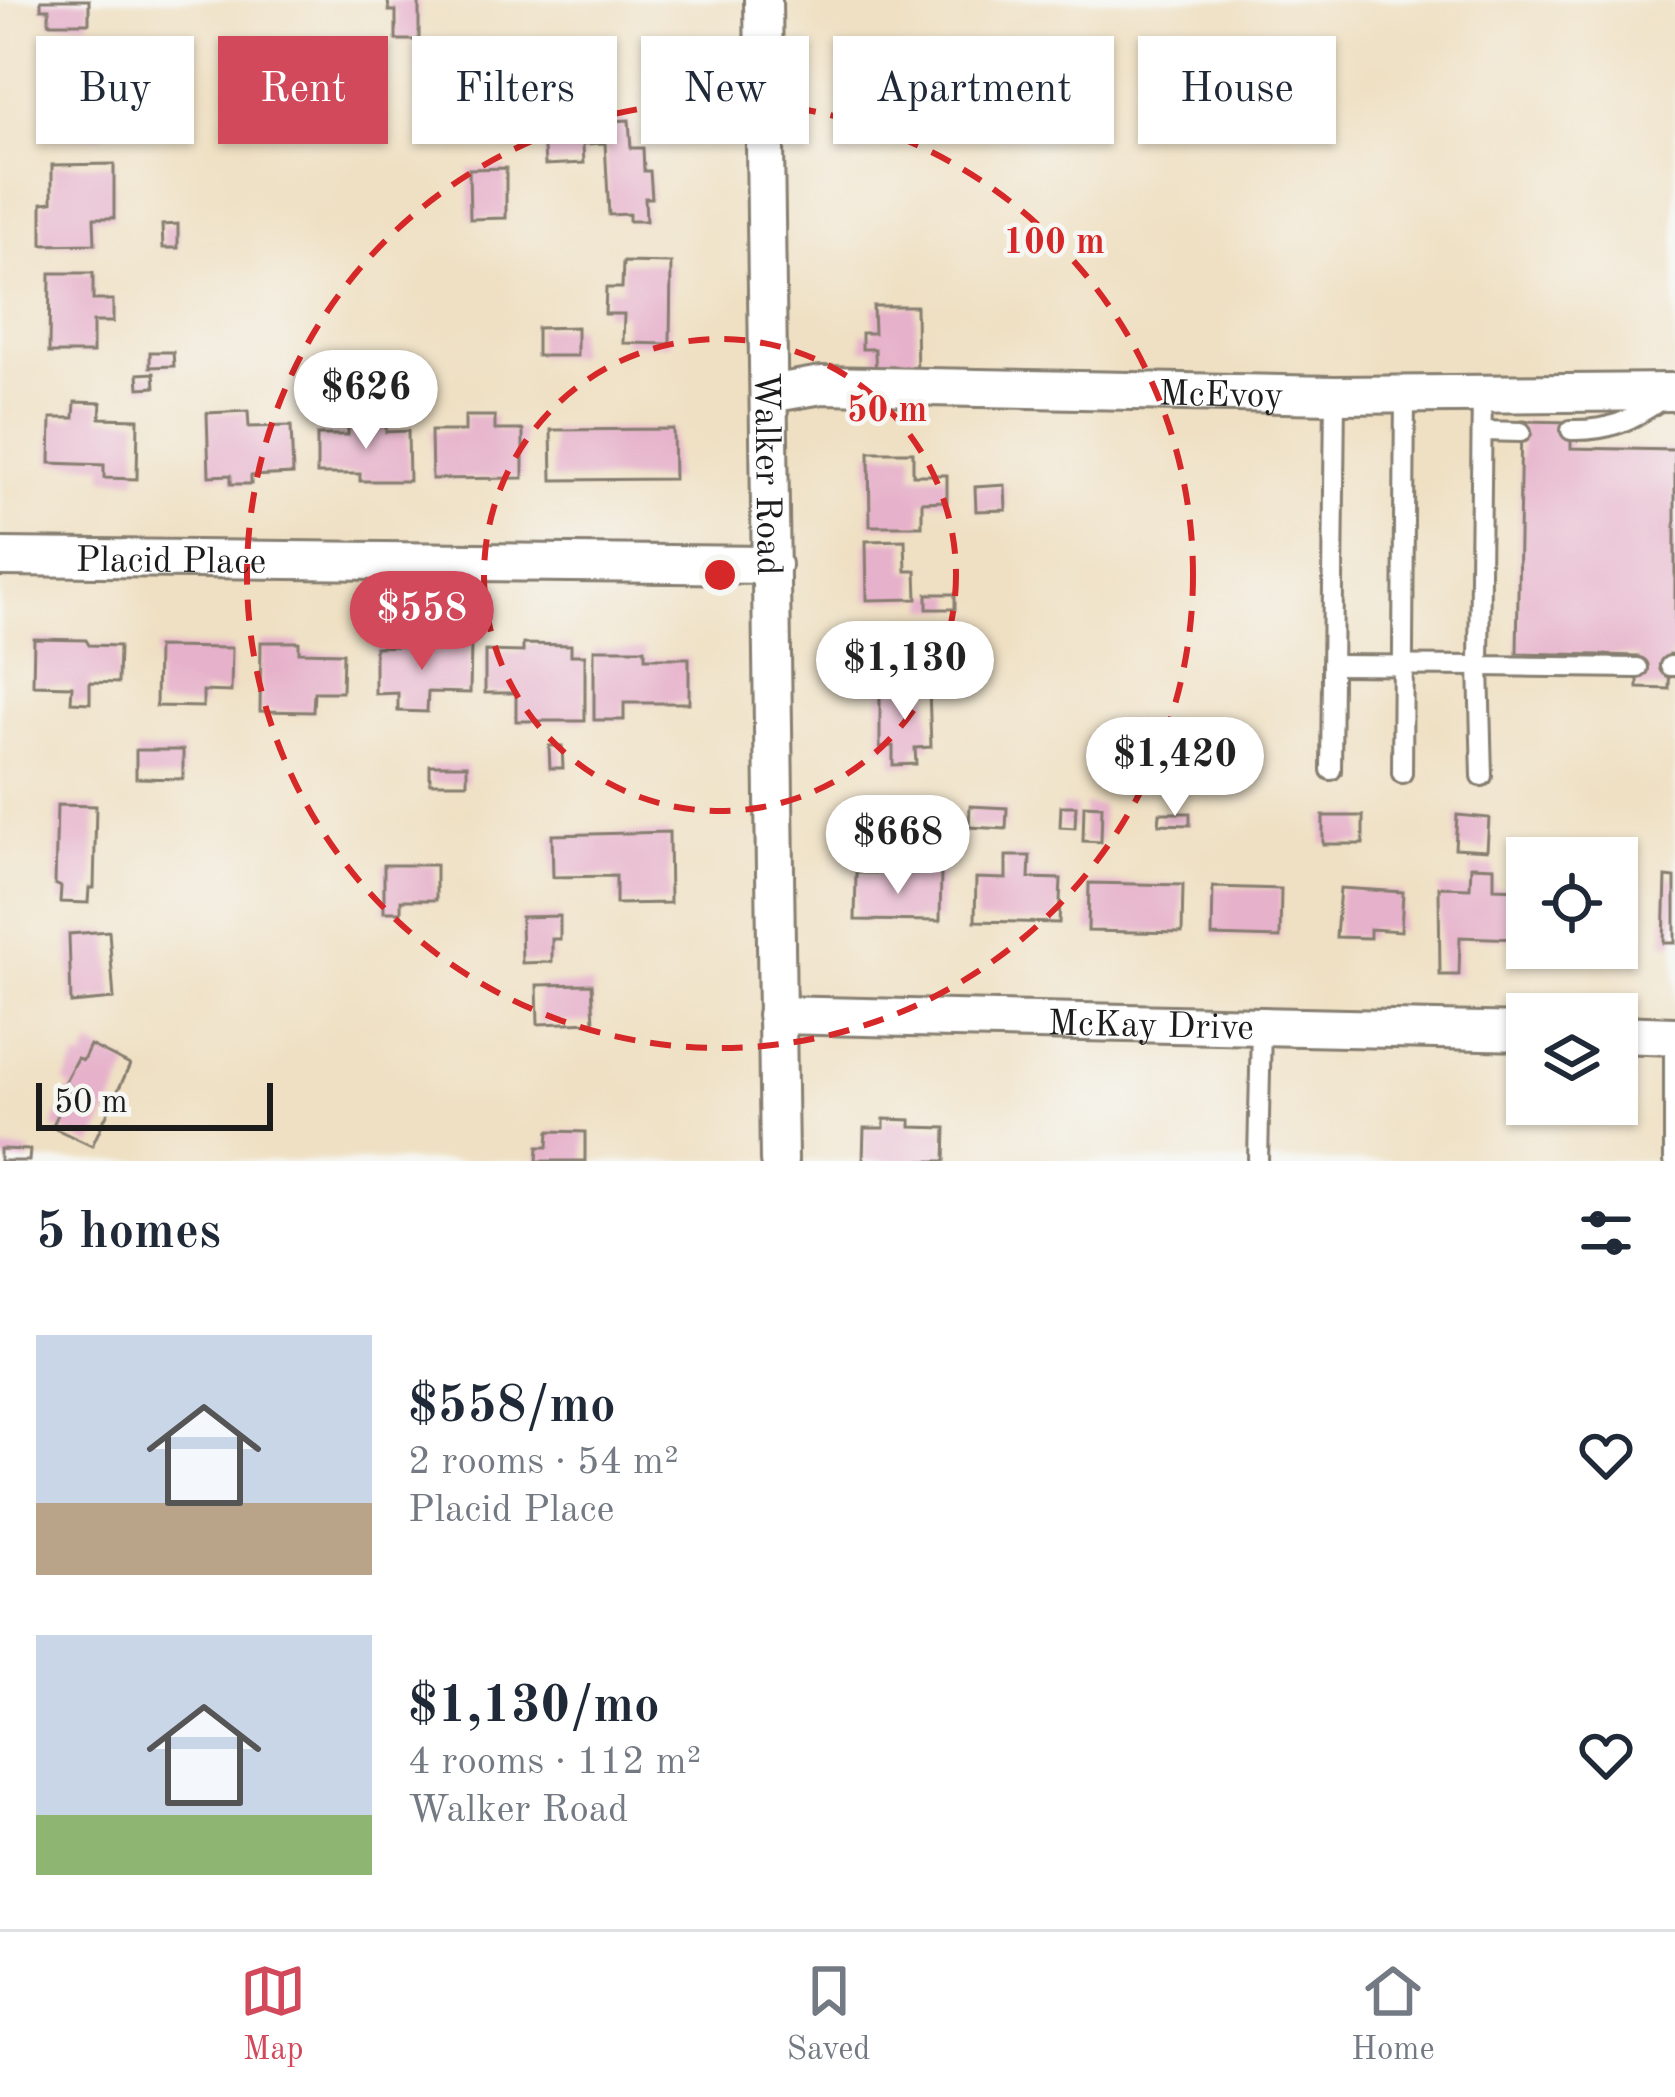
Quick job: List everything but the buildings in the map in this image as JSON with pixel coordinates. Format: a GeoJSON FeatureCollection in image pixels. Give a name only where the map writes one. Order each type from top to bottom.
{"type":"FeatureCollection","features":[{"type":"Feature","properties":{"kind":"street","name":"Walker Road"},"geometry":{"type":"LineString","coordinates":[[763,0],[779,1161]]}},
{"type":"Feature","properties":{"kind":"street","name":"McEvoy"},"geometry":{"type":"LineString","coordinates":[[769,394],[822,385],[1335,394],[1673,392]]}},
{"type":"Feature","properties":{"kind":"street","name":"Placid Place"},"geometry":{"type":"LineString","coordinates":[[0,557],[772,566]]}},
{"type":"Feature","properties":{"kind":"street","name":"McKay Drive"},"geometry":{"type":"LineString","coordinates":[[776,1015],[1506,1032]]}},
{"type":"Feature","properties":{"kind":"street"},"geometry":{"type":"LineString","coordinates":[[1638,1035],[1674,1036]]}},
{"type":"Feature","properties":{"kind":"lane"},"geometry":{"type":"LineString","coordinates":[[1482,391],[1482,776]]}},
{"type":"Feature","properties":{"kind":"lane"},"geometry":{"type":"LineString","coordinates":[[1571,430],[1621,424],[1673,392]]}},
{"type":"Feature","properties":{"kind":"lane"},"geometry":{"type":"LineString","coordinates":[[1402,772],[1405,393]]}},
{"type":"Feature","properties":{"kind":"lane"},"geometry":{"type":"LineString","coordinates":[[1330,770],[1335,394]]}},
{"type":"Feature","properties":{"kind":"lane"},"geometry":{"type":"LineString","coordinates":[[1482,431],[1521,432]]}},
{"type":"Feature","properties":{"kind":"lane"},"geometry":{"type":"LineString","coordinates":[[1332,664],[1638,668]]}},
{"type":"Feature","properties":{"kind":"lane"},"geometry":{"type":"LineString","coordinates":[[1258,1161],[1262,1026]]}},
{"type":"Feature","properties":{"kind":"lane"},"geometry":{"type":"LineString","coordinates":[[1674,1036],[1674,1161]]}}]}
